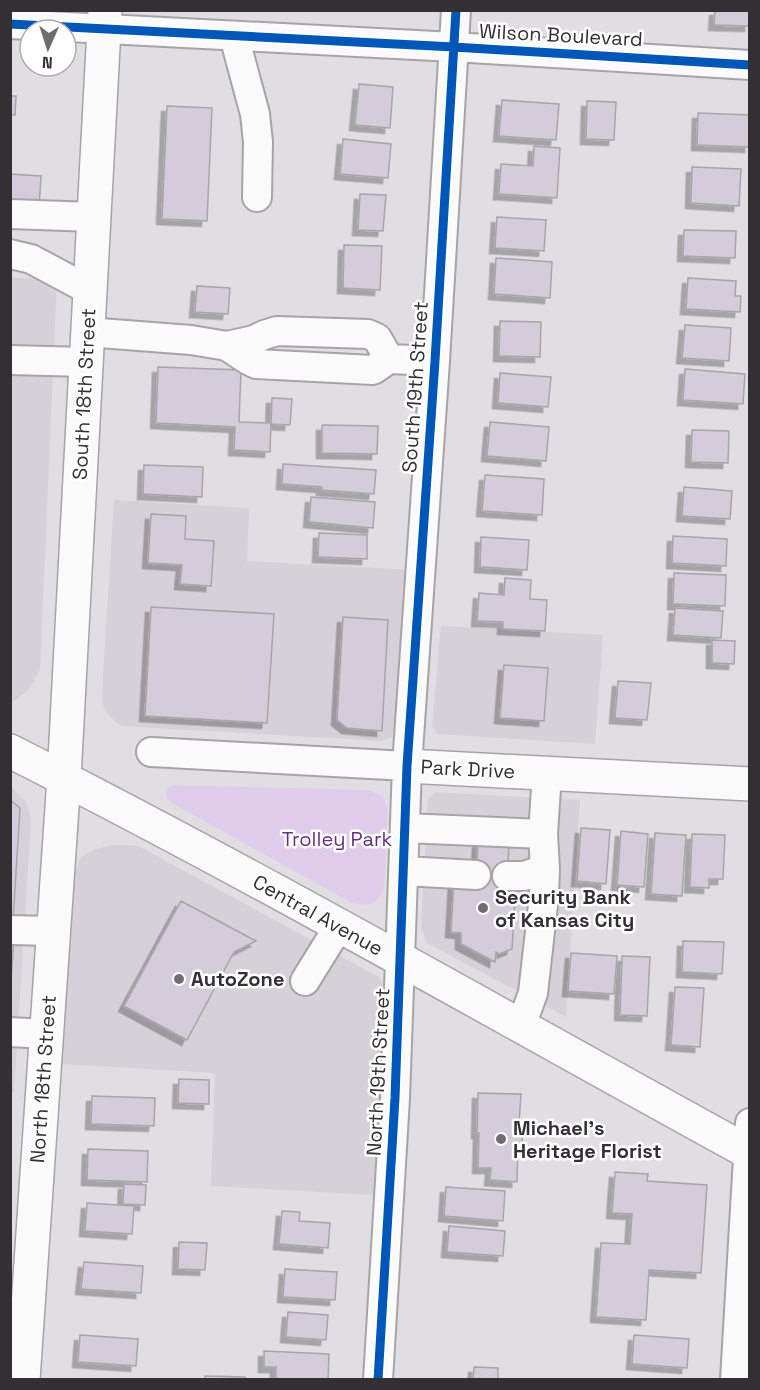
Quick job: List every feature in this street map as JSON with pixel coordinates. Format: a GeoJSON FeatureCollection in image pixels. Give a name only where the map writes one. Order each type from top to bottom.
{"type":"FeatureCollection","features":[{"type":"Feature","properties":{"kind":"main road","name":"South 18th Street"},"geometry":{"type":"LineString","coordinates":[[64,778],[104,20]]}},
{"type":"Feature","properties":{"kind":"main road","name":"Central Avenue"},"geometry":{"type":"LineString","coordinates":[[10,752],[64,778],[521,1026],[749,1143]]}},
{"type":"Feature","properties":{"kind":"main road","name":"Park Drive"},"geometry":{"type":"LineString","coordinates":[[407,766],[750,784]]}},
{"type":"Feature","properties":{"kind":"main road","name":"North 18th Street"},"geometry":{"type":"LineString","coordinates":[[23,1380],[64,778]]}},
{"type":"Feature","properties":{"kind":"street","name":"South 19th Street"},"geometry":{"type":"LineString","coordinates":[[407,766],[456,10]]}},
{"type":"Feature","properties":{"kind":"street","name":"Wilson Boulevard"},"geometry":{"type":"LineString","coordinates":[[10,24],[104,20],[234,36],[750,64]]}},
{"type":"Feature","properties":{"kind":"street"},"geometry":{"type":"LineString","coordinates":[[234,36],[255,114],[258,142],[257,197]]}},
{"type":"Feature","properties":{"kind":"street"},"geometry":{"type":"LineString","coordinates":[[10,214],[93,217]]}},
{"type":"Feature","properties":{"kind":"street"},"geometry":{"type":"LineString","coordinates":[[10,254],[31,259],[89,290]]}},
{"type":"Feature","properties":{"kind":"street"},"geometry":{"type":"LineString","coordinates":[[10,360],[86,347],[191,340],[227,346],[254,340],[278,331],[368,334],[376,338],[389,359],[435,361]]}},
{"type":"Feature","properties":{"kind":"street","name":"Park Drive"},"geometry":{"type":"LineString","coordinates":[[151,752],[407,766]]}},
{"type":"Feature","properties":{"kind":"street","name":"North 19th Street"},"geometry":{"type":"LineString","coordinates":[[378,1380],[395,1098],[407,766]]}},
{"type":"Feature","properties":{"kind":"street"},"geometry":{"type":"LineString","coordinates":[[521,1026],[533,993],[544,896],[543,834],[547,773]]}},
{"type":"Feature","properties":{"kind":"street"},"geometry":{"type":"LineString","coordinates":[[405,828],[543,834]]}},
{"type":"Feature","properties":{"kind":"street"},"geometry":{"type":"LineString","coordinates":[[507,876],[524,876],[545,869]]}},
{"type":"Feature","properties":{"kind":"street"},"geometry":{"type":"LineString","coordinates":[[404,871],[476,875]]}},
{"type":"Feature","properties":{"kind":"street"},"geometry":{"type":"LineString","coordinates":[[305,981],[339,926]]}},
{"type":"Feature","properties":{"kind":"street"},"geometry":{"type":"LineString","coordinates":[[10,930],[53,931]]}},
{"type":"Feature","properties":{"kind":"street"},"geometry":{"type":"LineString","coordinates":[[10,1032],[46,1034]]}},
{"type":"Feature","properties":{"kind":"street"},"geometry":{"type":"LineString","coordinates":[[735,1380],[749,1143]]}},
{"type":"Feature","properties":{"kind":"shaded area"},"geometry":{"type":"Polygon","coordinates":[[[10,277],[57,280],[40,670],[30,688],[11,703],[10,277]]]}},
{"type":"Feature","properties":{"kind":"shaded area"},"geometry":{"type":"Polygon","coordinates":[[[114,500],[249,508],[247,561],[412,570],[401,728],[393,737],[381,741],[121,726],[103,707],[102,691],[114,500]]]}},
{"type":"Feature","properties":{"kind":"shaded area"},"geometry":{"type":"Polygon","coordinates":[[[441,626],[603,635],[595,744],[438,734],[432,727],[441,626]]]}},
{"type":"Feature","properties":{"kind":"shaded area"},"geometry":{"type":"Polygon","coordinates":[[[10,785],[26,802],[31,819],[14,1092],[10,1092],[10,785]]]}},
{"type":"Feature","properties":{"kind":"shaded area"},"geometry":{"type":"Polygon","coordinates":[[[435,792],[580,800],[566,1017],[427,943],[421,927],[428,800],[435,792]]]}},
{"type":"Feature","properties":{"kind":"shaded area"},"geometry":{"type":"Polygon","coordinates":[[[112,845],[135,845],[146,850],[379,977],[385,989],[386,1007],[374,1195],[211,1186],[215,1073],[62,1064],[74,874],[81,857],[96,849],[112,845]]]}},
{"type":"Feature","properties":{"kind":"green space","name":"Trolley Park"},"geometry":{"type":"Polygon","coordinates":[[[173,785],[368,790],[383,796],[388,807],[384,889],[375,902],[352,903],[172,803],[166,794],[168,787],[173,785]]]}},
{"type":"Feature","properties":{"kind":"building"},"geometry":{"type":"Polygon","coordinates":[[[715,10],[750,10],[750,26],[714,25],[715,10]]]}},
{"type":"Feature","properties":{"kind":"building"},"geometry":{"type":"Polygon","coordinates":[[[359,84],[393,87],[390,128],[355,125],[359,84]]]}},
{"type":"Feature","properties":{"kind":"building"},"geometry":{"type":"Polygon","coordinates":[[[10,96],[16,96],[15,115],[10,115],[10,96]]]}},
{"type":"Feature","properties":{"kind":"building"},"geometry":{"type":"Polygon","coordinates":[[[502,100],[559,104],[556,140],[499,136],[502,100]]]}},
{"type":"Feature","properties":{"kind":"building"},"geometry":{"type":"Polygon","coordinates":[[[587,101],[616,102],[614,140],[586,139],[587,101]]]}},
{"type":"Feature","properties":{"kind":"building"},"geometry":{"type":"Polygon","coordinates":[[[167,106],[212,108],[207,221],[162,219],[167,106]]]}},
{"type":"Feature","properties":{"kind":"building"},"geometry":{"type":"Polygon","coordinates":[[[698,113],[750,115],[750,147],[697,145],[698,113]]]}},
{"type":"Feature","properties":{"kind":"building"},"geometry":{"type":"Polygon","coordinates":[[[343,139],[391,144],[388,178],[340,174],[343,139]]]}},
{"type":"Feature","properties":{"kind":"building"},"geometry":{"type":"Polygon","coordinates":[[[534,146],[560,148],[557,198],[499,194],[501,164],[533,166],[534,146]]]}},
{"type":"Feature","properties":{"kind":"building"},"geometry":{"type":"Polygon","coordinates":[[[692,167],[741,169],[739,206],[691,203],[692,167]]]}},
{"type":"Feature","properties":{"kind":"building"},"geometry":{"type":"Polygon","coordinates":[[[10,174],[41,176],[39,208],[10,206],[10,174]]]}},
{"type":"Feature","properties":{"kind":"building"},"geometry":{"type":"Polygon","coordinates":[[[360,194],[386,195],[383,231],[358,230],[360,194]]]}},
{"type":"Feature","properties":{"kind":"building"},"geometry":{"type":"Polygon","coordinates":[[[497,217],[546,220],[544,251],[495,248],[497,217]]]}},
{"type":"Feature","properties":{"kind":"building"},"geometry":{"type":"Polygon","coordinates":[[[684,230],[736,231],[735,258],[683,256],[684,230]]]}},
{"type":"Feature","properties":{"kind":"building"},"geometry":{"type":"Polygon","coordinates":[[[344,245],[382,246],[380,290],[343,288],[344,245]]]}},
{"type":"Feature","properties":{"kind":"building"},"geometry":{"type":"Polygon","coordinates":[[[496,258],[552,262],[550,298],[494,294],[496,258]]]}},
{"type":"Feature","properties":{"kind":"building"},"geometry":{"type":"Polygon","coordinates":[[[688,278],[736,281],[735,296],[741,296],[740,312],[686,309],[688,278]]]}},
{"type":"Feature","properties":{"kind":"building"},"geometry":{"type":"Polygon","coordinates":[[[197,286],[230,288],[228,314],[195,312],[197,286]]]}},
{"type":"Feature","properties":{"kind":"building"},"geometry":{"type":"Polygon","coordinates":[[[500,321],[541,322],[540,357],[499,356],[500,321]]]}},
{"type":"Feature","properties":{"kind":"building"},"geometry":{"type":"Polygon","coordinates":[[[685,325],[731,328],[729,361],[682,358],[685,325]]]}},
{"type":"Feature","properties":{"kind":"building"},"geometry":{"type":"Polygon","coordinates":[[[158,367],[241,370],[239,422],[271,423],[270,452],[234,450],[235,427],[156,423],[158,367]]]}},
{"type":"Feature","properties":{"kind":"building"},"geometry":{"type":"Polygon","coordinates":[[[685,369],[745,374],[743,404],[683,400],[685,369]]]}},
{"type":"Feature","properties":{"kind":"building"},"geometry":{"type":"Polygon","coordinates":[[[500,373],[551,377],[548,407],[498,403],[500,373]]]}},
{"type":"Feature","properties":{"kind":"building"},"geometry":{"type":"Polygon","coordinates":[[[272,398],[292,399],[290,425],[271,424],[272,398]]]}},
{"type":"Feature","properties":{"kind":"building"},"geometry":{"type":"Polygon","coordinates":[[[490,422],[549,427],[546,461],[487,456],[490,422]]]}},
{"type":"Feature","properties":{"kind":"building"},"geometry":{"type":"Polygon","coordinates":[[[322,425],[378,426],[377,454],[322,453],[322,425]]]}},
{"type":"Feature","properties":{"kind":"building"},"geometry":{"type":"Polygon","coordinates":[[[692,430],[729,431],[728,463],[691,462],[692,430]]]}},
{"type":"Feature","properties":{"kind":"building"},"geometry":{"type":"Polygon","coordinates":[[[283,464],[376,470],[374,494],[282,484],[283,464]]]}},
{"type":"Feature","properties":{"kind":"building"},"geometry":{"type":"Polygon","coordinates":[[[144,465],[203,467],[202,497],[143,494],[144,465]]]}},
{"type":"Feature","properties":{"kind":"building"},"geometry":{"type":"Polygon","coordinates":[[[485,475],[544,479],[542,515],[482,511],[485,475]]]}},
{"type":"Feature","properties":{"kind":"building"},"geometry":{"type":"Polygon","coordinates":[[[684,487],[732,491],[730,519],[682,516],[684,487]]]}},
{"type":"Feature","properties":{"kind":"building"},"geometry":{"type":"Polygon","coordinates":[[[311,497],[375,502],[373,528],[309,522],[311,497]]]}},
{"type":"Feature","properties":{"kind":"building"},"geometry":{"type":"Polygon","coordinates":[[[151,514],[186,516],[185,539],[214,541],[211,586],[180,584],[182,565],[148,563],[151,514]]]}},
{"type":"Feature","properties":{"kind":"building"},"geometry":{"type":"Polygon","coordinates":[[[319,533],[367,535],[367,559],[318,557],[319,533]]]}},
{"type":"Feature","properties":{"kind":"building"},"geometry":{"type":"Polygon","coordinates":[[[673,536],[727,539],[726,566],[672,563],[673,536]]]}},
{"type":"Feature","properties":{"kind":"building"},"geometry":{"type":"Polygon","coordinates":[[[481,537],[529,540],[527,570],[480,567],[481,537]]]}},
{"type":"Feature","properties":{"kind":"building"},"geometry":{"type":"Polygon","coordinates":[[[674,573],[726,575],[725,606],[673,604],[674,573]]]}},
{"type":"Feature","properties":{"kind":"building"},"geometry":{"type":"Polygon","coordinates":[[[505,578],[531,580],[530,599],[547,600],[545,631],[503,629],[503,622],[477,621],[479,593],[504,595],[505,578]]]}},
{"type":"Feature","properties":{"kind":"building"},"geometry":{"type":"Polygon","coordinates":[[[151,607],[274,614],[267,723],[145,716],[151,607]]]}},
{"type":"Feature","properties":{"kind":"building"},"geometry":{"type":"Polygon","coordinates":[[[675,608],[723,611],[721,638],[673,635],[675,608]]]}},
{"type":"Feature","properties":{"kind":"building"},"geometry":{"type":"Polygon","coordinates":[[[343,617],[388,620],[382,731],[347,728],[337,720],[343,617]]]}},
{"type":"Feature","properties":{"kind":"building"},"geometry":{"type":"Polygon","coordinates":[[[712,640],[735,641],[734,664],[712,663],[712,640]]]}},
{"type":"Feature","properties":{"kind":"building"},"geometry":{"type":"Polygon","coordinates":[[[504,665],[548,668],[544,721],[500,718],[504,665]]]}},
{"type":"Feature","properties":{"kind":"building"},"geometry":{"type":"Polygon","coordinates":[[[618,681],[651,683],[647,720],[615,718],[618,681]]]}},
{"type":"Feature","properties":{"kind":"building"},"geometry":{"type":"Polygon","coordinates":[[[10,800],[20,808],[13,921],[10,920],[10,800]]]}},
{"type":"Feature","properties":{"kind":"building"},"geometry":{"type":"Polygon","coordinates":[[[581,828],[610,830],[606,884],[577,881],[581,828]]]}},
{"type":"Feature","properties":{"kind":"building"},"geometry":{"type":"Polygon","coordinates":[[[621,831],[648,834],[644,887],[617,885],[621,831]]]}},
{"type":"Feature","properties":{"kind":"building"},"geometry":{"type":"Polygon","coordinates":[[[655,833],[686,835],[682,896],[651,894],[655,833]]]}},
{"type":"Feature","properties":{"kind":"building"},"geometry":{"type":"Polygon","coordinates":[[[692,834],[725,835],[723,879],[709,879],[709,888],[690,887],[692,834]]]}},
{"type":"Feature","properties":{"kind":"building","name":"Security Bank of Kansas City"},"geometry":{"type":"Polygon","coordinates":[[[478,842],[509,843],[507,883],[516,884],[512,949],[499,954],[496,952],[495,962],[461,944],[461,933],[451,932],[454,880],[476,881],[478,842]]]}},
{"type":"Feature","properties":{"kind":"building","name":"AutoZone"},"geometry":{"type":"Polygon","coordinates":[[[181,901],[256,941],[234,952],[187,1040],[124,1006],[181,901]]]}},
{"type":"Feature","properties":{"kind":"building"},"geometry":{"type":"Polygon","coordinates":[[[10,938],[14,938],[10,994],[10,938]]]}},
{"type":"Feature","properties":{"kind":"building"},"geometry":{"type":"Polygon","coordinates":[[[683,941],[724,942],[722,974],[682,972],[683,941]]]}},
{"type":"Feature","properties":{"kind":"building"},"geometry":{"type":"Polygon","coordinates":[[[571,953],[617,956],[614,994],[568,991],[571,953]]]}},
{"type":"Feature","properties":{"kind":"building"},"geometry":{"type":"Polygon","coordinates":[[[622,956],[650,957],[647,1016],[620,1015],[622,956]]]}},
{"type":"Feature","properties":{"kind":"building"},"geometry":{"type":"Polygon","coordinates":[[[675,987],[704,988],[700,1047],[671,1045],[675,987]]]}},
{"type":"Feature","properties":{"kind":"building"},"geometry":{"type":"Polygon","coordinates":[[[179,1079],[209,1080],[209,1104],[178,1103],[179,1079]]]}},
{"type":"Feature","properties":{"kind":"building","name":"Michael's Heritage Florist"},"geometry":{"type":"Polygon","coordinates":[[[478,1093],[521,1094],[519,1124],[523,1124],[522,1144],[518,1144],[517,1182],[490,1180],[491,1168],[478,1168],[478,1093]]]}},
{"type":"Feature","properties":{"kind":"building"},"geometry":{"type":"Polygon","coordinates":[[[92,1096],[155,1098],[154,1126],[91,1124],[92,1096]]]}},
{"type":"Feature","properties":{"kind":"building"},"geometry":{"type":"Polygon","coordinates":[[[88,1149],[148,1151],[147,1182],[87,1180],[88,1149]]]}},
{"type":"Feature","properties":{"kind":"building"},"geometry":{"type":"Polygon","coordinates":[[[615,1172],[648,1174],[647,1181],[707,1185],[701,1273],[649,1270],[646,1320],[596,1317],[601,1243],[630,1244],[632,1214],[612,1213],[615,1172]]]}},
{"type":"Feature","properties":{"kind":"building"},"geometry":{"type":"Polygon","coordinates":[[[124,1184],[146,1185],[145,1205],[123,1204],[124,1184]]]}},
{"type":"Feature","properties":{"kind":"building"},"geometry":{"type":"Polygon","coordinates":[[[446,1187],[505,1191],[503,1221],[444,1216],[446,1187]]]}},
{"type":"Feature","properties":{"kind":"building"},"geometry":{"type":"Polygon","coordinates":[[[87,1203],[134,1206],[132,1234],[85,1231],[87,1203]]]}},
{"type":"Feature","properties":{"kind":"building"},"geometry":{"type":"Polygon","coordinates":[[[282,1211],[300,1212],[299,1221],[330,1223],[328,1248],[279,1244],[282,1211]]]}},
{"type":"Feature","properties":{"kind":"building"},"geometry":{"type":"Polygon","coordinates":[[[449,1226],[505,1231],[503,1256],[447,1252],[449,1226]]]}},
{"type":"Feature","properties":{"kind":"building"},"geometry":{"type":"Polygon","coordinates":[[[179,1242],[207,1243],[205,1270],[178,1269],[179,1242]]]}},
{"type":"Feature","properties":{"kind":"building"},"geometry":{"type":"Polygon","coordinates":[[[84,1262],[143,1266],[141,1293],[81,1289],[84,1262]]]}},
{"type":"Feature","properties":{"kind":"building"},"geometry":{"type":"Polygon","coordinates":[[[285,1269],[337,1272],[335,1300],[283,1297],[285,1269]]]}},
{"type":"Feature","properties":{"kind":"building"},"geometry":{"type":"Polygon","coordinates":[[[288,1312],[328,1315],[326,1340],[286,1337],[288,1312]]]}},
{"type":"Feature","properties":{"kind":"building"},"geometry":{"type":"Polygon","coordinates":[[[80,1335],[138,1339],[136,1366],[78,1362],[80,1335]]]}},
{"type":"Feature","properties":{"kind":"building"},"geometry":{"type":"Polygon","coordinates":[[[634,1335],[689,1339],[687,1368],[632,1364],[634,1335]]]}},
{"type":"Feature","properties":{"kind":"building"},"geometry":{"type":"Polygon","coordinates":[[[264,1351],[329,1354],[328,1380],[276,1379],[276,1367],[264,1367],[264,1351]]]}},
{"type":"Feature","properties":{"kind":"building"},"geometry":{"type":"Polygon","coordinates":[[[474,1367],[498,1368],[498,1380],[473,1380],[474,1367]]]}},
{"type":"Feature","properties":{"kind":"building"},"geometry":{"type":"Polygon","coordinates":[[[205,1376],[245,1377],[245,1380],[205,1380],[205,1376]]]}},
{"type":"Feature","properties":{"kind":"cycle path"},"geometry":{"type":"LineString","coordinates":[[378,1380],[395,1098],[407,766],[456,10]]}},
{"type":"Feature","properties":{"kind":"cycle path"},"geometry":{"type":"LineString","coordinates":[[10,24],[750,65]]}},
{"type":"Feature","properties":{"kind":"place","name":"Security Bank of Kansas City"},"geometry":{"type":"Point","coordinates":[483,908]}},
{"type":"Feature","properties":{"kind":"place","name":"AutoZone"},"geometry":{"type":"Point","coordinates":[179,979]}},
{"type":"Feature","properties":{"kind":"place","name":"Michael's Heritage Florist"},"geometry":{"type":"Point","coordinates":[501,1139]}}]}
